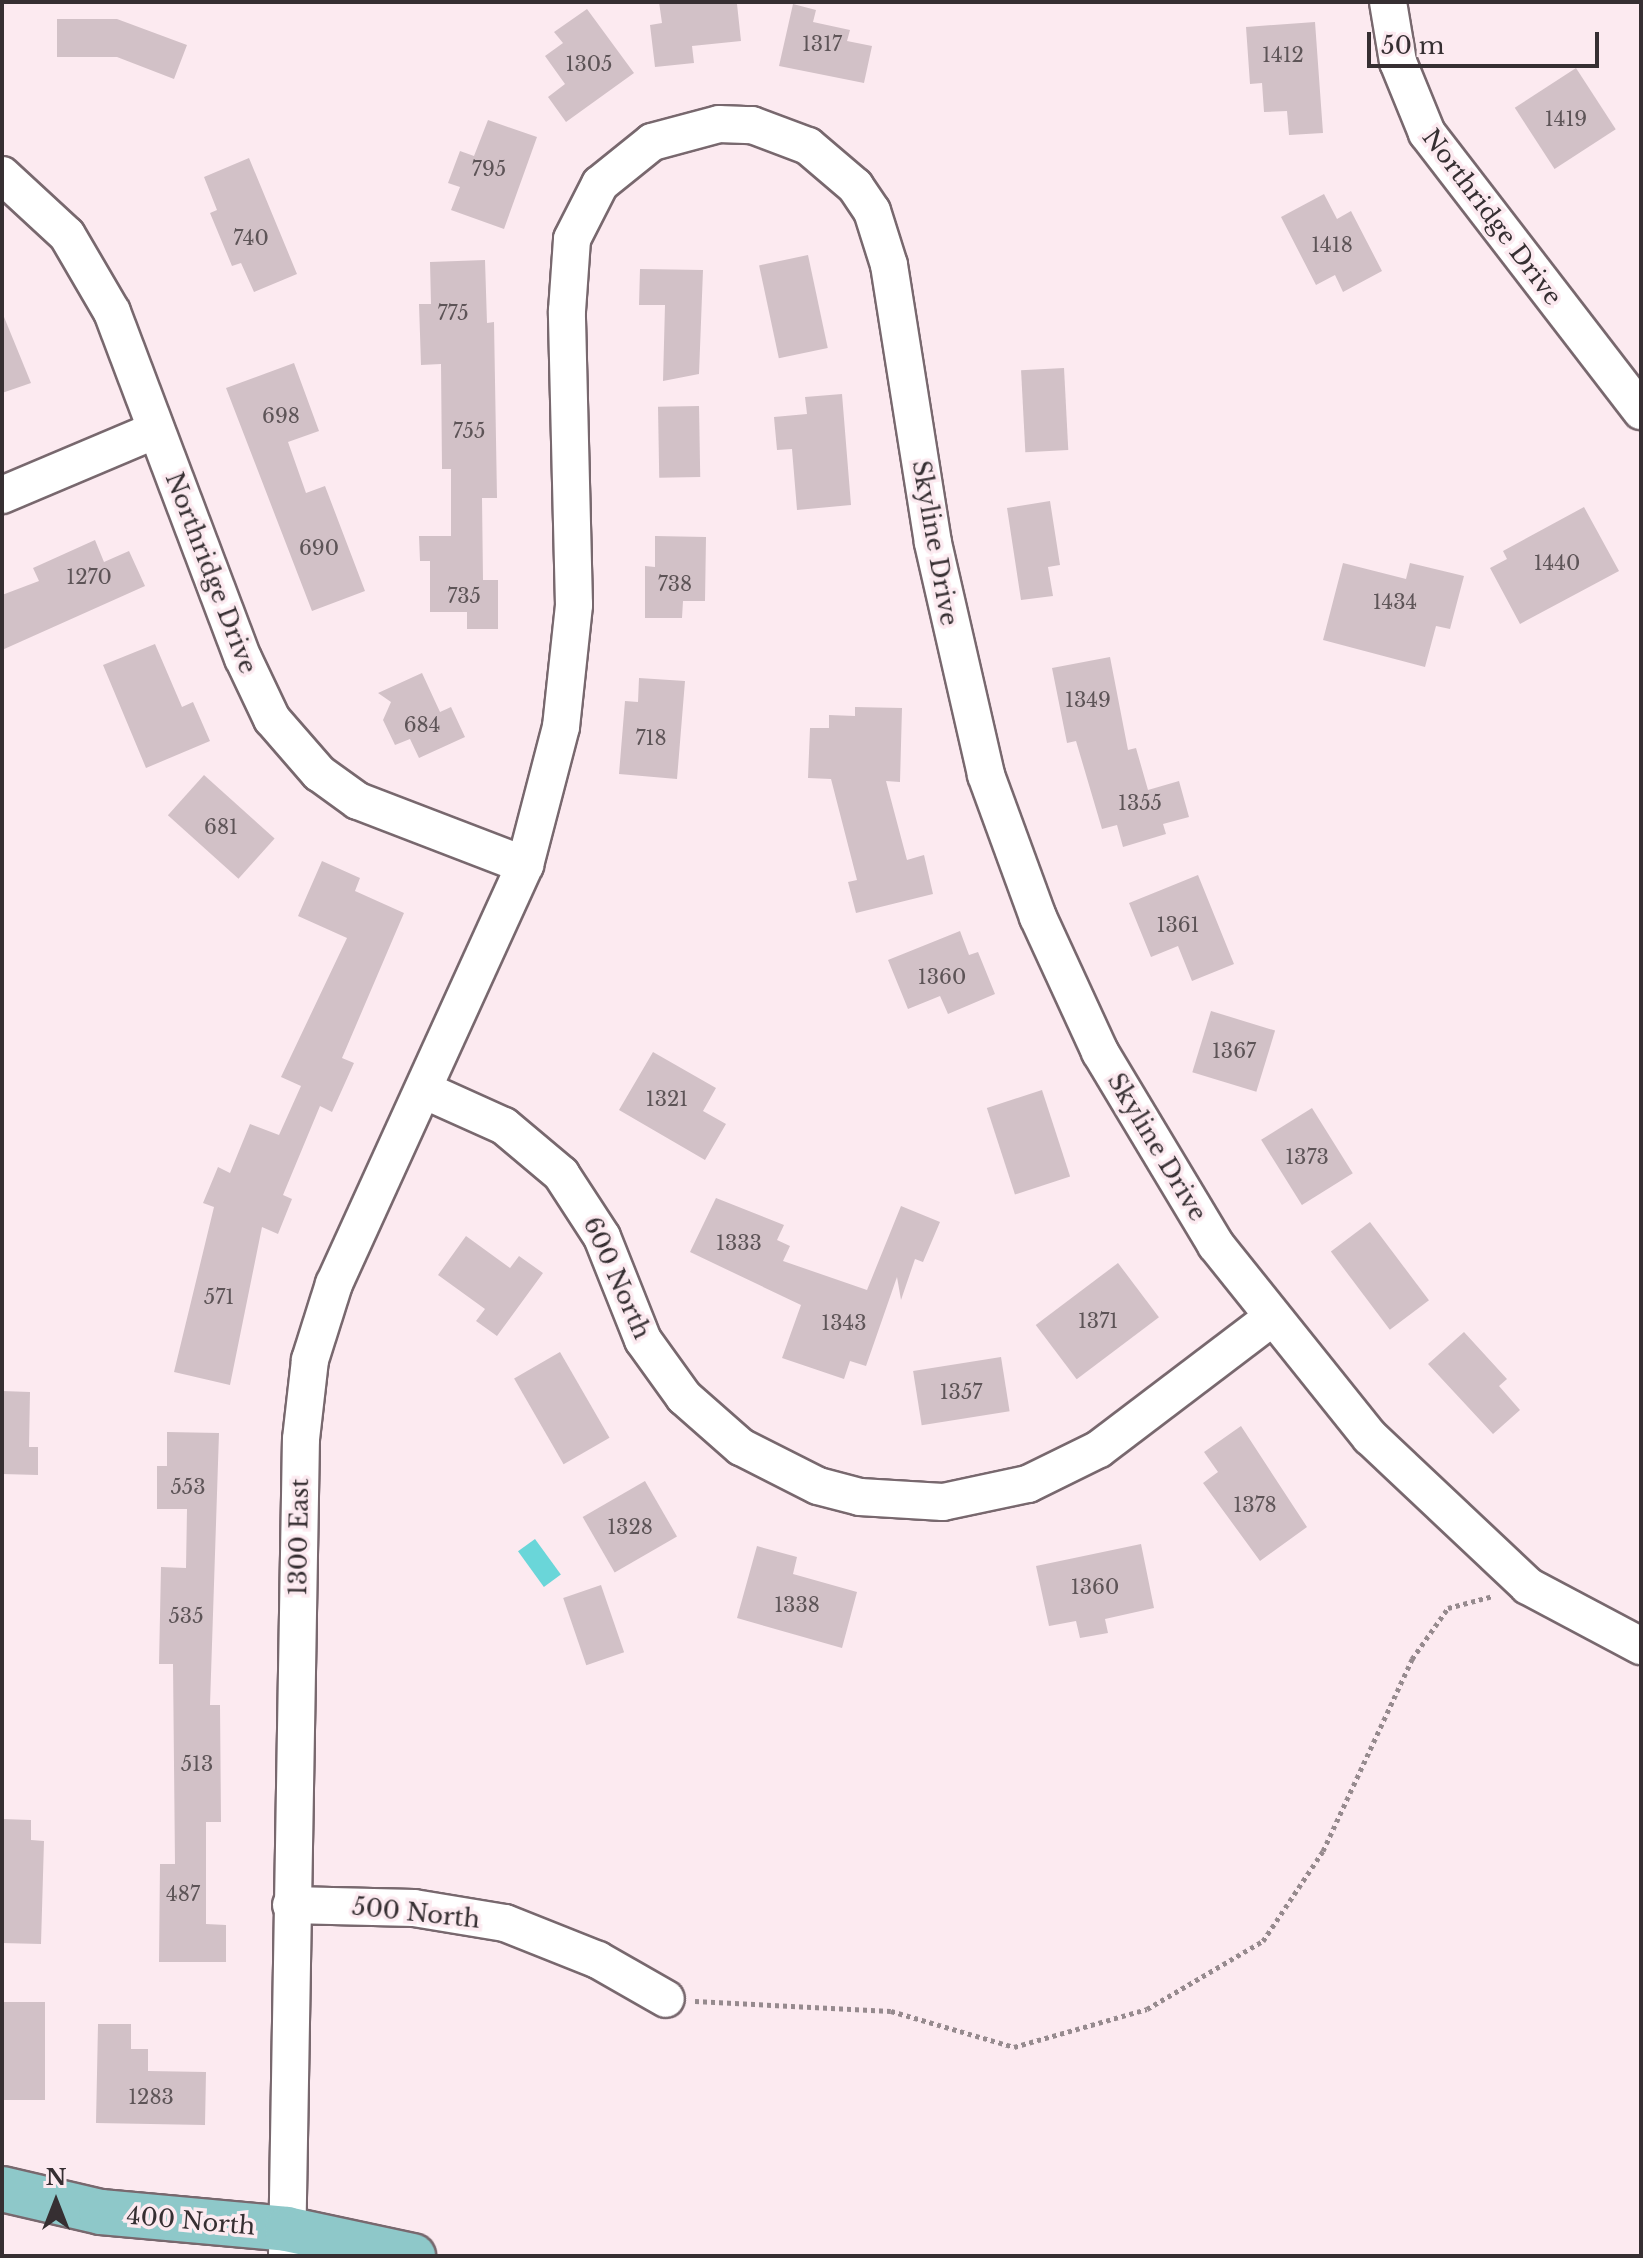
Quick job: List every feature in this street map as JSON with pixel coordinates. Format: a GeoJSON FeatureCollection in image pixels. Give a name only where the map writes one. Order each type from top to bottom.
{"type":"FeatureCollection","features":[{"type":"Feature","properties":{"kind":"main road","name":"400 North"},"geometry":{"type":"LineString","coordinates":[[2,2189],[101,2212],[287,2243],[413,2256]]}},
{"type":"Feature","properties":{"kind":"street","name":"Northridge Drive"},"geometry":{"type":"LineString","coordinates":[[1388,2],[1402,74],[1427,133],[1641,411]]}},
{"type":"Feature","properties":{"kind":"street","name":"Skyline Drive"},"geometry":{"type":"LineString","coordinates":[[525,865],[561,727],[574,605],[567,311],[572,239],[600,184],[652,142],[719,124],[781,132],[833,163],[855,186],[883,237],[958,668],[986,775],[1067,986],[1134,1115],[1216,1245],[1270,1319],[1370,1437],[1528,1586],[1641,1646]]}},
{"type":"Feature","properties":{"kind":"street","name":"Northridge Drive"},"geometry":{"type":"LineString","coordinates":[[2,175],[43,208],[90,270],[156,430],[243,658],[272,719],[293,747],[358,801],[525,865]]}},
{"type":"Feature","properties":{"kind":"street"},"geometry":{"type":"LineString","coordinates":[[2,495],[156,430]]}},
{"type":"Feature","properties":{"kind":"street","name":"1300 East"},"geometry":{"type":"LineString","coordinates":[[287,2243],[291,1905],[303,1399],[320,1321],[525,865]]}},
{"type":"Feature","properties":{"kind":"street","name":"600 North"},"geometry":{"type":"LineString","coordinates":[[426,1091],[504,1126],[561,1174],[602,1237],[643,1340],[684,1397],[741,1447],[818,1486],[860,1497],[943,1502],[1028,1484],[1099,1449],[1270,1319]]}},
{"type":"Feature","properties":{"kind":"street","name":"500 North"},"geometry":{"type":"LineString","coordinates":[[291,1905],[414,1908],[505,1923],[598,1960],[666,1999]]}},
{"type":"Feature","properties":{"kind":"path"},"geometry":{"type":"LineString","coordinates":[[666,1999],[891,2011],[1014,2047],[1147,2009],[1263,1941],[1323,1851],[1412,1659],[1448,1608],[1528,1586]]}},
{"type":"Feature","properties":{"kind":"water"},"geometry":{"type":"Polygon","coordinates":[[[535,1539],[561,1575],[544,1587],[518,1551],[535,1539]]]}},
{"type":"Feature","properties":{"kind":"building"},"geometry":{"type":"Polygon","coordinates":[[[659,2],[737,4],[741,41],[692,46],[694,63],[655,67],[650,25],[662,23],[659,2]]]}},
{"type":"Feature","properties":{"kind":"building"},"geometry":{"type":"Polygon","coordinates":[[[793,4],[816,10],[813,22],[850,30],[847,41],[872,46],[864,83],[779,66],[793,4]]]}},
{"type":"Feature","properties":{"kind":"building"},"geometry":{"type":"Polygon","coordinates":[[[587,9],[634,73],[566,122],[548,97],[565,84],[545,56],[563,43],[554,32],[587,9]]]}},
{"type":"Feature","properties":{"kind":"building"},"geometry":{"type":"Polygon","coordinates":[[[57,19],[117,19],[187,45],[174,79],[117,57],[57,57],[57,19]]]}},
{"type":"Feature","properties":{"kind":"building"},"geometry":{"type":"Polygon","coordinates":[[[1315,22],[1323,133],[1289,135],[1287,111],[1264,112],[1262,83],[1250,84],[1246,27],[1315,22]]]}},
{"type":"Feature","properties":{"kind":"building"},"geometry":{"type":"Polygon","coordinates":[[[1576,68],[1616,129],[1555,169],[1515,108],[1576,68]]]}},
{"type":"Feature","properties":{"kind":"building"},"geometry":{"type":"Polygon","coordinates":[[[488,120],[537,137],[504,229],[451,210],[460,187],[448,183],[460,151],[474,156],[488,120]]]}},
{"type":"Feature","properties":{"kind":"building"},"geometry":{"type":"Polygon","coordinates":[[[249,158],[297,274],[254,292],[241,263],[232,266],[210,213],[217,210],[204,177],[249,158]]]}},
{"type":"Feature","properties":{"kind":"building"},"geometry":{"type":"Polygon","coordinates":[[[1324,194],[1337,219],[1351,211],[1382,271],[1343,292],[1335,275],[1316,285],[1281,217],[1324,194]]]}},
{"type":"Feature","properties":{"kind":"building"},"geometry":{"type":"Polygon","coordinates":[[[808,255],[828,348],[779,358],[759,265],[808,255]]]}},
{"type":"Feature","properties":{"kind":"building"},"geometry":{"type":"Polygon","coordinates":[[[485,260],[487,323],[494,322],[497,498],[482,498],[483,580],[498,580],[498,629],[467,629],[467,612],[430,612],[430,561],[420,561],[419,536],[451,536],[451,469],[442,469],[441,364],[421,365],[419,304],[431,304],[430,262],[485,260]]]}},
{"type":"Feature","properties":{"kind":"building"},"geometry":{"type":"Polygon","coordinates":[[[640,269],[703,270],[699,374],[663,381],[665,305],[639,305],[640,269]]]}},
{"type":"Feature","properties":{"kind":"building"},"geometry":{"type":"Polygon","coordinates":[[[2,312],[31,383],[2,393],[2,312]]]}},
{"type":"Feature","properties":{"kind":"building"},"geometry":{"type":"Polygon","coordinates":[[[294,363],[319,431],[288,442],[306,493],[325,486],[365,591],[312,611],[226,388],[294,363]]]}},
{"type":"Feature","properties":{"kind":"building"},"geometry":{"type":"Polygon","coordinates":[[[1064,368],[1068,450],[1025,452],[1021,370],[1064,368]]]}},
{"type":"Feature","properties":{"kind":"building"},"geometry":{"type":"Polygon","coordinates":[[[842,394],[851,505],[797,510],[792,449],[777,450],[774,417],[807,414],[805,397],[842,394]]]}},
{"type":"Feature","properties":{"kind":"building"},"geometry":{"type":"Polygon","coordinates":[[[699,406],[700,477],[659,478],[658,407],[699,406]]]}},
{"type":"Feature","properties":{"kind":"building"},"geometry":{"type":"Polygon","coordinates":[[[1050,501],[1060,565],[1048,567],[1053,596],[1021,600],[1007,508],[1050,501]]]}},
{"type":"Feature","properties":{"kind":"building"},"geometry":{"type":"Polygon","coordinates":[[[1584,507],[1619,571],[1520,624],[1490,568],[1507,559],[1503,551],[1584,507]]]}},
{"type":"Feature","properties":{"kind":"building"},"geometry":{"type":"Polygon","coordinates":[[[655,536],[706,537],[705,601],[683,601],[682,618],[645,618],[645,566],[655,567],[655,536]]]}},
{"type":"Feature","properties":{"kind":"building"},"geometry":{"type":"Polygon","coordinates":[[[95,540],[104,562],[129,551],[145,586],[2,650],[2,595],[39,581],[33,568],[95,540]]]}},
{"type":"Feature","properties":{"kind":"building"},"geometry":{"type":"Polygon","coordinates":[[[1343,563],[1406,579],[1410,563],[1464,576],[1450,629],[1436,626],[1425,667],[1323,640],[1343,563]]]}},
{"type":"Feature","properties":{"kind":"building"},"geometry":{"type":"Polygon","coordinates":[[[155,644],[182,707],[193,702],[210,741],[146,768],[103,665],[155,644]]]}},
{"type":"Feature","properties":{"kind":"building"},"geometry":{"type":"Polygon","coordinates":[[[1110,657],[1128,750],[1136,748],[1148,790],[1179,781],[1189,817],[1163,824],[1166,834],[1123,847],[1117,825],[1102,829],[1076,741],[1067,743],[1052,668],[1110,657]]]}},
{"type":"Feature","properties":{"kind":"building"},"geometry":{"type":"Polygon","coordinates":[[[422,673],[440,712],[451,707],[465,737],[419,758],[410,739],[395,745],[383,720],[391,702],[378,693],[422,673]]]}},
{"type":"Feature","properties":{"kind":"building"},"geometry":{"type":"Polygon","coordinates":[[[639,678],[685,681],[677,779],[619,774],[625,701],[638,702],[639,678]]]}},
{"type":"Feature","properties":{"kind":"building"},"geometry":{"type":"Polygon","coordinates":[[[855,707],[902,708],[900,782],[886,781],[907,860],[924,855],[933,894],[856,913],[848,882],[857,880],[831,779],[808,778],[810,728],[829,728],[829,715],[855,716],[855,707]]]}},
{"type":"Feature","properties":{"kind":"building"},"geometry":{"type":"Polygon","coordinates":[[[204,775],[275,839],[238,879],[168,815],[204,775]]]}},
{"type":"Feature","properties":{"kind":"building"},"geometry":{"type":"Polygon","coordinates":[[[322,861],[360,878],[355,891],[404,913],[342,1058],[354,1063],[332,1112],[320,1106],[283,1195],[292,1199],[278,1234],[262,1227],[230,1385],[174,1372],[214,1207],[203,1203],[218,1167],[230,1173],[250,1124],[279,1135],[301,1086],[281,1077],[347,938],[298,916],[322,861]]]}},
{"type":"Feature","properties":{"kind":"building"},"geometry":{"type":"Polygon","coordinates":[[[1198,875],[1234,964],[1192,981],[1178,946],[1151,957],[1129,903],[1198,875]]]}},
{"type":"Feature","properties":{"kind":"building"},"geometry":{"type":"Polygon","coordinates":[[[960,931],[969,955],[978,952],[995,994],[948,1014],[940,996],[908,1009],[888,960],[960,931]]]}},
{"type":"Feature","properties":{"kind":"building"},"geometry":{"type":"Polygon","coordinates":[[[1211,1011],[1275,1031],[1256,1092],[1192,1072],[1211,1011]]]}},
{"type":"Feature","properties":{"kind":"building"},"geometry":{"type":"Polygon","coordinates":[[[653,1052],[716,1088],[703,1111],[726,1124],[705,1160],[619,1110],[653,1052]]]}},
{"type":"Feature","properties":{"kind":"building"},"geometry":{"type":"Polygon","coordinates":[[[1042,1090],[1070,1177],[1015,1194],[987,1108],[1042,1090]]]}},
{"type":"Feature","properties":{"kind":"building"},"geometry":{"type":"Polygon","coordinates":[[[1312,1108],[1353,1173],[1302,1205],[1261,1140],[1312,1108]]]}},
{"type":"Feature","properties":{"kind":"building"},"geometry":{"type":"Polygon","coordinates":[[[716,1198],[784,1225],[777,1240],[790,1246],[783,1261],[867,1290],[901,1206],[940,1222],[923,1262],[915,1259],[901,1300],[897,1277],[866,1366],[850,1361],[844,1379],[782,1358],[801,1305],[690,1252],[716,1198]]]}},
{"type":"Feature","properties":{"kind":"building"},"geometry":{"type":"Polygon","coordinates":[[[1370,1222],[1429,1300],[1390,1330],[1331,1251],[1370,1222]]]}},
{"type":"Feature","properties":{"kind":"building"},"geometry":{"type":"Polygon","coordinates":[[[466,1236],[510,1268],[519,1256],[543,1273],[497,1336],[476,1321],[485,1309],[438,1275],[466,1236]]]}},
{"type":"Feature","properties":{"kind":"building"},"geometry":{"type":"Polygon","coordinates":[[[1118,1263],[1159,1317],[1077,1379],[1036,1325],[1118,1263]]]}},
{"type":"Feature","properties":{"kind":"building"},"geometry":{"type":"Polygon","coordinates":[[[1464,1332],[1507,1379],[1499,1386],[1520,1410],[1493,1434],[1428,1364],[1464,1332]]]}},
{"type":"Feature","properties":{"kind":"building"},"geometry":{"type":"Polygon","coordinates":[[[560,1352],[610,1438],[564,1464],[514,1378],[560,1352]]]}},
{"type":"Feature","properties":{"kind":"building"},"geometry":{"type":"Polygon","coordinates":[[[1001,1357],[1010,1411],[922,1425],[913,1371],[1001,1357]]]}},
{"type":"Feature","properties":{"kind":"building"},"geometry":{"type":"Polygon","coordinates":[[[2,1391],[30,1392],[29,1447],[38,1447],[38,1475],[2,1474],[2,1391]]]}},
{"type":"Feature","properties":{"kind":"building"},"geometry":{"type":"Polygon","coordinates":[[[1241,1426],[1307,1527],[1260,1561],[1203,1483],[1218,1472],[1204,1452],[1241,1426]]]}},
{"type":"Feature","properties":{"kind":"building"},"geometry":{"type":"Polygon","coordinates":[[[167,1432],[219,1433],[210,1705],[220,1705],[221,1822],[206,1822],[206,1924],[226,1925],[226,1962],[159,1962],[160,1864],[175,1864],[173,1664],[159,1664],[161,1567],[186,1568],[187,1509],[157,1509],[157,1466],[167,1466],[167,1432]]]}},
{"type":"Feature","properties":{"kind":"building"},"geometry":{"type":"Polygon","coordinates":[[[645,1481],[677,1536],[615,1572],[583,1517],[645,1481]]]}},
{"type":"Feature","properties":{"kind":"building"},"geometry":{"type":"Polygon","coordinates":[[[1141,1544],[1154,1608],[1105,1619],[1108,1633],[1080,1638],[1076,1621],[1049,1626],[1036,1566],[1141,1544]]]}},
{"type":"Feature","properties":{"kind":"building"},"geometry":{"type":"Polygon","coordinates":[[[757,1546],[797,1557],[793,1574],[857,1592],[842,1648],[737,1618],[757,1546]]]}},
{"type":"Feature","properties":{"kind":"building"},"geometry":{"type":"Polygon","coordinates":[[[601,1585],[624,1652],[586,1665],[563,1598],[601,1585]]]}},
{"type":"Feature","properties":{"kind":"building"},"geometry":{"type":"Polygon","coordinates":[[[2,1819],[31,1820],[31,1840],[44,1841],[41,1944],[2,1943],[2,1819]]]}},
{"type":"Feature","properties":{"kind":"building"},"geometry":{"type":"Polygon","coordinates":[[[2,2002],[45,2002],[45,2100],[2,2100],[2,2002]]]}},
{"type":"Feature","properties":{"kind":"building"},"geometry":{"type":"Polygon","coordinates":[[[98,2024],[131,2024],[131,2049],[148,2049],[148,2071],[206,2072],[205,2125],[96,2123],[98,2024]]]}}]}
